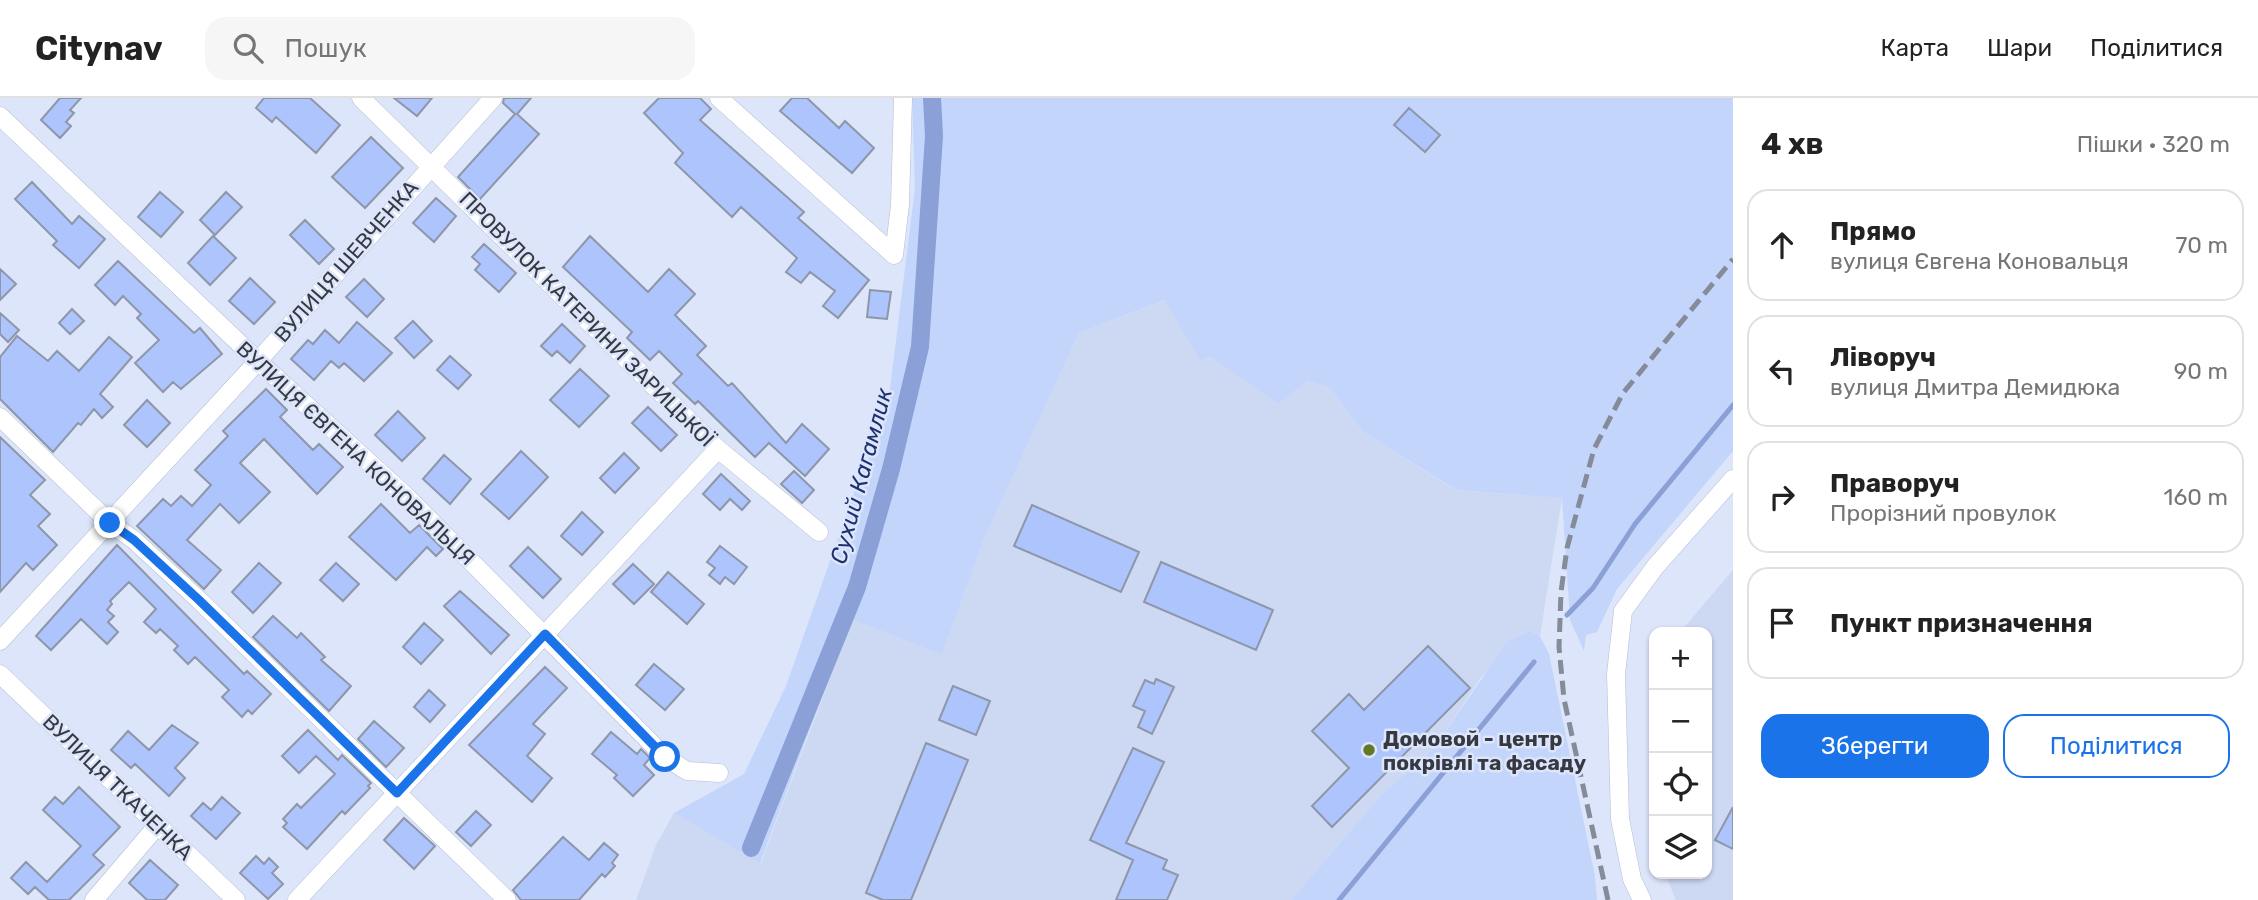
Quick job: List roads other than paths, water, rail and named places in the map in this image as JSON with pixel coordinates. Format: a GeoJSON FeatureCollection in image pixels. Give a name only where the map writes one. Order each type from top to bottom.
{"type":"FeatureCollection","features":[{"type":"Feature","properties":{"kind":"street","name":"ПРОВУЛОК КАТЕРИНИ ЗАРИЦЬКОЇ"},"geometry":{"type":"LineString","coordinates":[[361,98],[718,449],[819,532]]}},
{"type":"Feature","properties":{"kind":"street","name":"ВУЛИЦЯ ШЕВЧЕНКА"},"geometry":{"type":"LineString","coordinates":[[0,641],[258,361],[430,165],[493,98]]}},
{"type":"Feature","properties":{"kind":"street"},"geometry":{"type":"LineString","coordinates":[[719,98],[894,255],[900,205],[903,98]]}},
{"type":"Feature","properties":{"kind":"street","name":"ВУЛИЦЯ ЄВГЕНА КОНОВАЛЬЦЯ"},"geometry":{"type":"LineString","coordinates":[[0,116],[258,361],[408,498],[665,757],[687,771],[719,773]]}},
{"type":"Feature","properties":{"kind":"street"},"geometry":{"type":"LineString","coordinates":[[0,417],[110,523],[134,540],[199,600],[507,900]]}},
{"type":"Feature","properties":{"kind":"street"},"geometry":{"type":"LineString","coordinates":[[297,900],[718,449]]}},
{"type":"Feature","properties":{"kind":"street"},"geometry":{"type":"LineString","coordinates":[[1642,900],[1632,880],[1620,819],[1616,674],[1623,611],[1655,567],[1733,479]]}},
{"type":"Feature","properties":{"kind":"street","name":"ВУЛИЦЯ ТКАЧЕНКА"},"geometry":{"type":"LineString","coordinates":[[0,674],[236,900]]}},
{"type":"Feature","properties":{"kind":"street"},"geometry":{"type":"LineString","coordinates":[[94,900],[158,827]]}},
{"type":"Feature","properties":{"kind":"waterway","name":"Сухий Кагамлик"},"geometry":{"type":"LineString","coordinates":[[751,848],[857,587],[891,469],[920,347],[934,136],[932,98]]}},
{"type":"Feature","properties":{"kind":"waterway"},"geometry":{"type":"LineString","coordinates":[[1567,615],[1593,588],[1635,524],[1733,405]]}},
{"type":"Feature","properties":{"kind":"waterway"},"geometry":{"type":"LineString","coordinates":[[1339,900],[1534,662]]}},
{"type":"Feature","properties":{"kind":"railway"},"geometry":{"type":"LineString","coordinates":[[1608,900],[1564,699],[1559,647],[1561,592],[1567,548],[1594,449],[1623,393],[1733,259]]}},
{"type":"Feature","properties":{"kind":"place","name":"Домовой - центр покрівлі та фасаду"},"geometry":{"type":"Point","coordinates":[1369,750]}}]}
